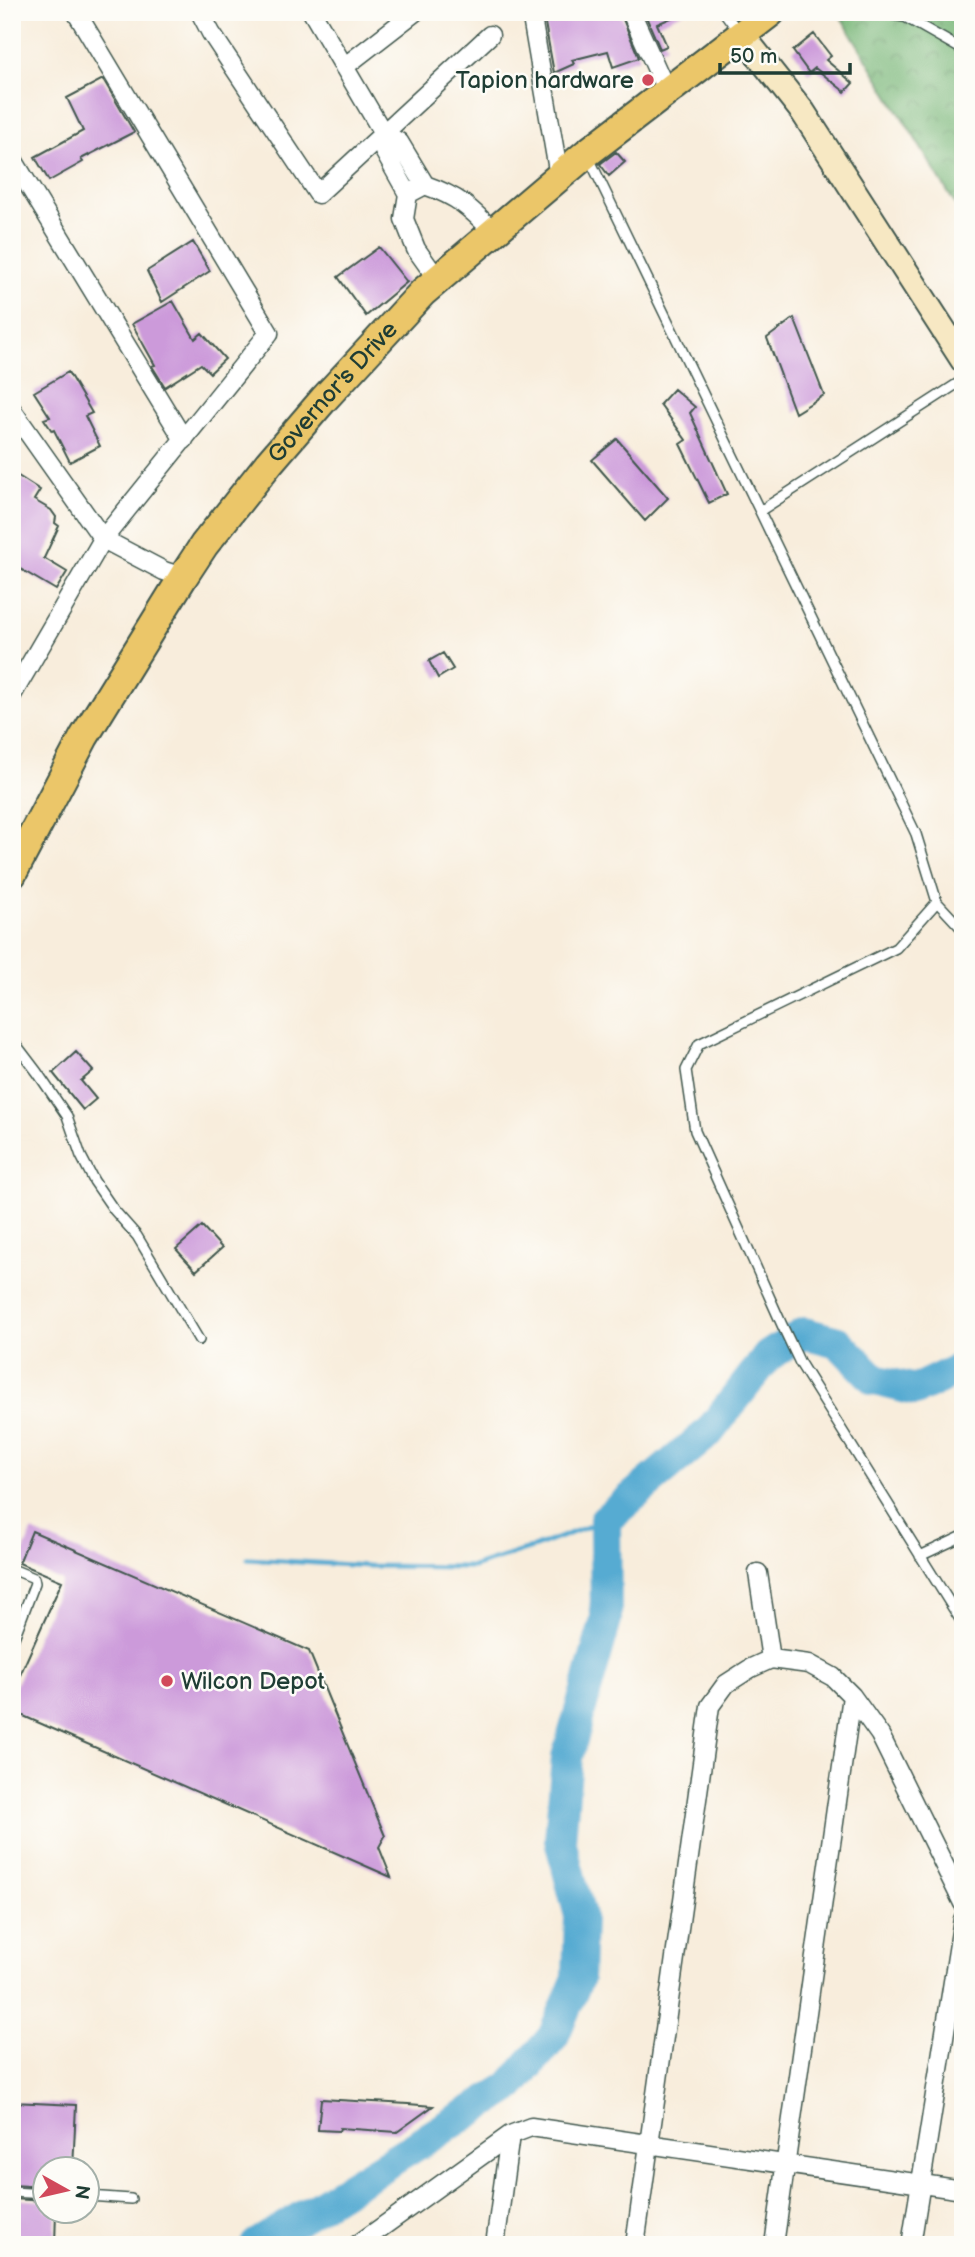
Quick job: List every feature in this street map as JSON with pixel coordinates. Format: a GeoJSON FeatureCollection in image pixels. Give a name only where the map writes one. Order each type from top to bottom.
{"type":"FeatureCollection","features":[{"type":"Feature","properties":{"kind":"main road","name":"Governor's Drive"},"geometry":{"type":"LineString","coordinates":[[12,874],[84,737],[183,577],[204,545],[300,427],[423,292],[587,153],[757,23]]}},
{"type":"Feature","properties":{"kind":"street"},"geometry":{"type":"LineString","coordinates":[[12,695],[103,538],[269,333],[76,12]]}},
{"type":"Feature","properties":{"kind":"street"},"geometry":{"type":"LineString","coordinates":[[200,12],[211,33],[318,194],[490,35]]}},
{"type":"Feature","properties":{"kind":"street"},"geometry":{"type":"LineString","coordinates":[[312,12],[383,133],[384,151],[408,194],[404,219],[416,248],[438,280]]}},
{"type":"Feature","properties":{"kind":"street"},"geometry":{"type":"LineString","coordinates":[[344,67],[415,12]]}},
{"type":"Feature","properties":{"kind":"street"},"geometry":{"type":"LineString","coordinates":[[531,12],[559,176]]}},
{"type":"Feature","properties":{"kind":"street"},"geometry":{"type":"LineString","coordinates":[[631,12],[667,92]]}},
{"type":"Feature","properties":{"kind":"street"},"geometry":{"type":"LineString","coordinates":[[757,23],[803,112],[963,360]]}},
{"type":"Feature","properties":{"kind":"street"},"geometry":{"type":"LineString","coordinates":[[383,133],[399,142],[425,185],[467,204],[494,232]]}},
{"type":"Feature","properties":{"kind":"street"},"geometry":{"type":"LineString","coordinates":[[12,158],[184,440]]}},
{"type":"Feature","properties":{"kind":"street"},"geometry":{"type":"LineString","coordinates":[[408,194],[425,185]]}},
{"type":"Feature","properties":{"kind":"street"},"geometry":{"type":"LineString","coordinates":[[14,421],[103,538],[164,571],[183,577]]}},
{"type":"Feature","properties":{"kind":"street"},"geometry":{"type":"LineString","coordinates":[[758,1573],[771,1659]]}},
{"type":"Feature","properties":{"kind":"street"},"geometry":{"type":"LineString","coordinates":[[635,2245],[710,1706],[726,1684],[771,1659],[809,1664],[833,1677],[852,1696],[880,1735],[963,1903]]}},
{"type":"Feature","properties":{"kind":"street"},"geometry":{"type":"LineString","coordinates":[[774,2245],[852,1696]]}},
{"type":"Feature","properties":{"kind":"street"},"geometry":{"type":"LineString","coordinates":[[911,2245],[963,1919]]}},
{"type":"Feature","properties":{"kind":"street"},"geometry":{"type":"LineString","coordinates":[[357,2244],[510,2134],[531,2127],[963,2190]]}},
{"type":"Feature","properties":{"kind":"street"},"geometry":{"type":"LineString","coordinates":[[495,2245],[510,2134]]}},
{"type":"Feature","properties":{"kind":"lane"},"geometry":{"type":"LineString","coordinates":[[724,12],[757,23]]}},
{"type":"Feature","properties":{"kind":"lane"},"geometry":{"type":"LineString","coordinates":[[873,12],[905,17],[963,50]]}},
{"type":"Feature","properties":{"kind":"lane"},"geometry":{"type":"LineString","coordinates":[[587,153],[916,834],[937,902],[963,930]]}},
{"type":"Feature","properties":{"kind":"lane"},"geometry":{"type":"LineString","coordinates":[[760,511],[963,380]]}},
{"type":"Feature","properties":{"kind":"lane"},"geometry":{"type":"LineString","coordinates":[[937,902],[896,948],[699,1044],[686,1070],[695,1131],[800,1363],[963,1624]]}},
{"type":"Feature","properties":{"kind":"lane"},"geometry":{"type":"LineString","coordinates":[[12,1044],[18,1047],[68,1116],[81,1156],[94,1181],[114,1210],[137,1236],[199,1340]]}},
{"type":"Feature","properties":{"kind":"lane"},"geometry":{"type":"LineString","coordinates":[[920,1556],[963,1536]]}},
{"type":"Feature","properties":{"kind":"lane"},"geometry":{"type":"LineString","coordinates":[[12,1569],[34,1578],[35,1588],[12,1643]]}},
{"type":"Feature","properties":{"kind":"lane"},"geometry":{"type":"LineString","coordinates":[[12,2192],[32,2193]]}},
{"type":"Feature","properties":{"kind":"lane"},"geometry":{"type":"LineString","coordinates":[[102,2197],[131,2199]]}},
{"type":"Feature","properties":{"kind":"green space"},"geometry":{"type":"Polygon","coordinates":[[[838,12],[963,12],[963,217],[838,12]]]}},
{"type":"Feature","properties":{"kind":"building"},"geometry":{"type":"Polygon","coordinates":[[[543,12],[620,12],[639,58],[613,67],[608,51],[572,60],[574,64],[554,73],[543,12]]]}},
{"type":"Feature","properties":{"kind":"building"},"geometry":{"type":"Polygon","coordinates":[[[644,12],[685,12],[657,24],[667,46],[660,49],[644,12]]]}},
{"type":"Feature","properties":{"kind":"building"},"geometry":{"type":"Polygon","coordinates":[[[814,34],[831,56],[826,60],[853,83],[845,92],[815,68],[809,73],[793,51],[814,34]]]}},
{"type":"Feature","properties":{"kind":"building"},"geometry":{"type":"Polygon","coordinates":[[[103,79],[134,132],[81,159],[83,162],[49,181],[35,157],[83,131],[67,98],[103,79]]]}},
{"type":"Feature","properties":{"kind":"building"},"geometry":{"type":"Polygon","coordinates":[[[616,152],[625,162],[609,176],[600,164],[616,152]]]}},
{"type":"Feature","properties":{"kind":"building"},"geometry":{"type":"Polygon","coordinates":[[[193,242],[210,271],[162,302],[147,271],[193,242]]]}},
{"type":"Feature","properties":{"kind":"building"},"geometry":{"type":"Polygon","coordinates":[[[379,247],[407,282],[366,316],[338,277],[379,247]]]}},
{"type":"Feature","properties":{"kind":"building"},"geometry":{"type":"Polygon","coordinates":[[[173,301],[195,339],[202,333],[225,359],[210,373],[201,364],[165,387],[132,324],[173,301]]]}},
{"type":"Feature","properties":{"kind":"building"},"geometry":{"type":"Polygon","coordinates":[[[794,318],[824,395],[795,413],[767,338],[794,318]]]}},
{"type":"Feature","properties":{"kind":"building"},"geometry":{"type":"Polygon","coordinates":[[[68,372],[92,413],[85,416],[100,446],[70,462],[54,430],[52,431],[44,419],[50,417],[34,392],[68,372]]]}},
{"type":"Feature","properties":{"kind":"building"},"geometry":{"type":"Polygon","coordinates":[[[674,389],[695,407],[690,413],[727,494],[709,503],[680,444],[686,440],[660,404],[674,389]]]}},
{"type":"Feature","properties":{"kind":"building"},"geometry":{"type":"Polygon","coordinates":[[[617,439],[668,498],[645,521],[592,460],[617,439]]]}},
{"type":"Feature","properties":{"kind":"building"},"geometry":{"type":"Polygon","coordinates":[[[12,472],[40,490],[34,500],[51,510],[56,517],[55,523],[59,526],[44,558],[67,572],[56,590],[12,564],[12,472]]]}},
{"type":"Feature","properties":{"kind":"building"},"geometry":{"type":"Polygon","coordinates":[[[443,653],[453,669],[438,678],[429,661],[443,653]]]}},
{"type":"Feature","properties":{"kind":"building"},"geometry":{"type":"Polygon","coordinates":[[[76,1052],[93,1071],[81,1081],[96,1099],[83,1110],[53,1073],[76,1052]]]}},
{"type":"Feature","properties":{"kind":"building"},"geometry":{"type":"Polygon","coordinates":[[[202,1226],[222,1248],[196,1271],[176,1249],[202,1226]]]}},
{"type":"Feature","properties":{"kind":"building","name":"Wilcon Depot"},"geometry":{"type":"Polygon","coordinates":[[[32,1531],[309,1651],[385,1836],[379,1847],[391,1877],[12,1711],[12,1693],[62,1581],[19,1563],[32,1531]]]}},
{"type":"Feature","properties":{"kind":"building"},"geometry":{"type":"Polygon","coordinates":[[[321,2099],[433,2106],[397,2132],[340,2128],[339,2131],[318,2130],[321,2099]]]}},
{"type":"Feature","properties":{"kind":"building"},"geometry":{"type":"Polygon","coordinates":[[[12,2102],[76,2105],[74,2156],[32,2156],[32,2186],[12,2185],[12,2102]]]}},
{"type":"Feature","properties":{"kind":"building"},"geometry":{"type":"Polygon","coordinates":[[[12,2199],[32,2200],[32,2226],[56,2226],[55,2245],[12,2245],[12,2199]]]}},
{"type":"Feature","properties":{"kind":"waterway"},"geometry":{"type":"LineString","coordinates":[[256,2245],[510,2087],[553,2037],[578,1978],[580,1916],[560,1840],[567,1757],[606,1620],[605,1520],[709,1432],[768,1356],[804,1333],[838,1342],[875,1380],[915,1390],[963,1367]]}},
{"type":"Feature","properties":{"kind":"waterway"},"geometry":{"type":"LineString","coordinates":[[248,1559],[368,1566],[472,1567],[538,1546],[605,1520]]}},
{"type":"Feature","properties":{"kind":"place","name":"Tapion hardware"},"geometry":{"type":"Point","coordinates":[648,80]}},
{"type":"Feature","properties":{"kind":"place","name":"Wilcon Depot"},"geometry":{"type":"Point","coordinates":[167,1681]}}]}
